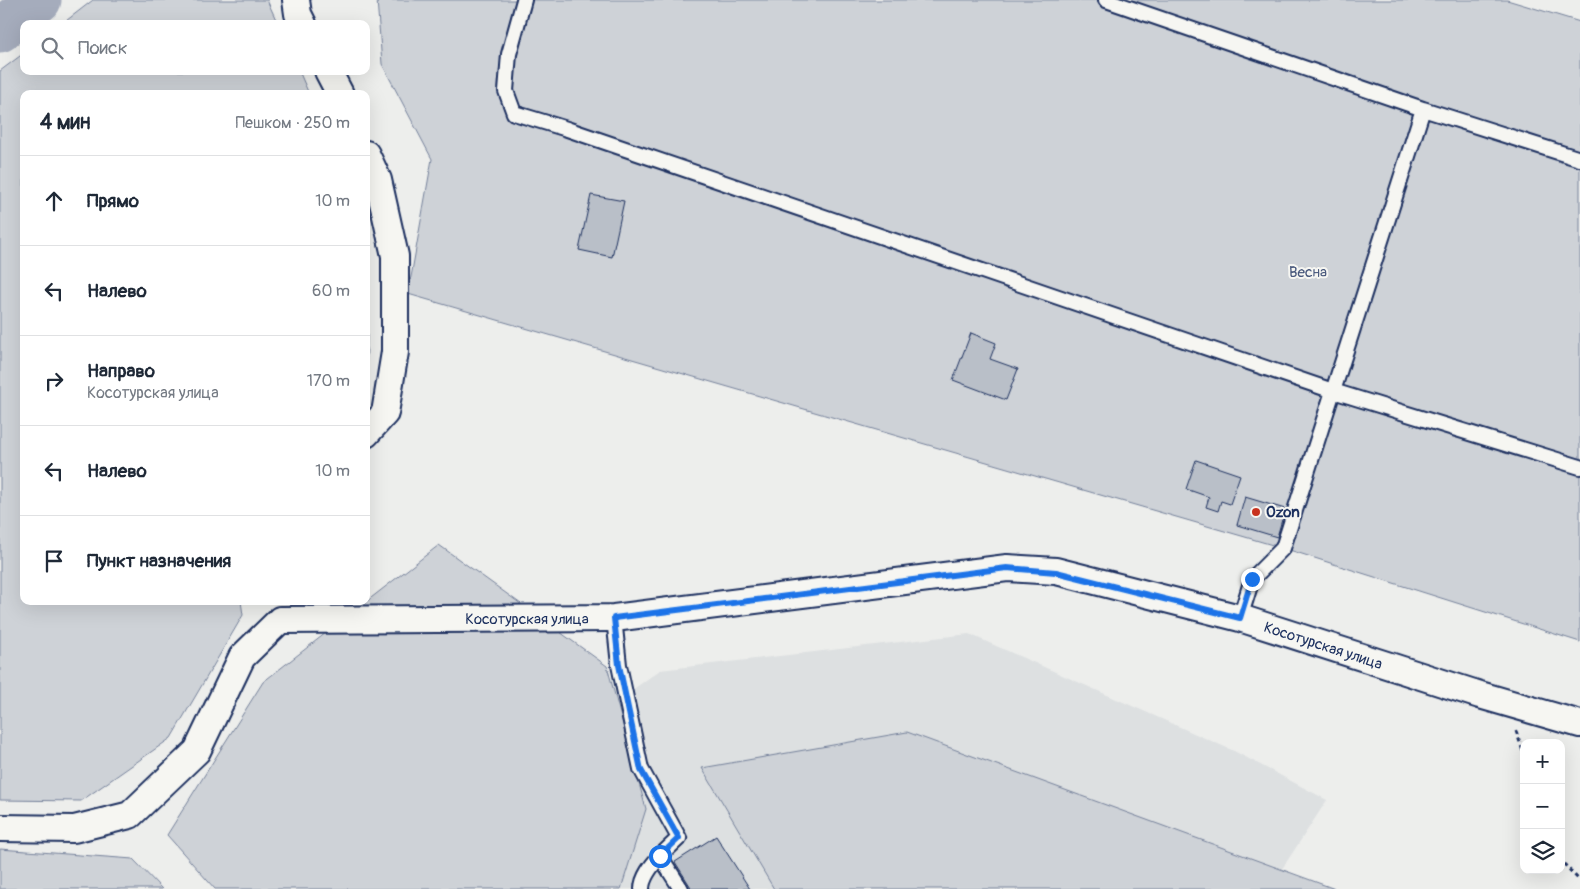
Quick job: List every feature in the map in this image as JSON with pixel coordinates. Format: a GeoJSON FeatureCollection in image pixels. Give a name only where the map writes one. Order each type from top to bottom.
{"type":"FeatureCollection","features":[{"type":"Feature","properties":{"kind":"street"},"geometry":{"type":"LineString","coordinates":[[296,0],[301,20]]}},
{"type":"Feature","properties":{"kind":"street"},"geometry":{"type":"LineString","coordinates":[[330,75],[338,90]]}},
{"type":"Feature","properties":{"kind":"street"},"geometry":{"type":"LineString","coordinates":[[370,163],[378,180],[396,256],[394,352],[386,413],[370,430]]}},
{"type":"Feature","properties":{"kind":"street","name":"Косотурская улица"},"geometry":{"type":"LineString","coordinates":[[0,828],[74,829],[130,815],[197,751],[242,657],[284,610],[614,618],[1007,568],[1056,572],[1240,618],[1480,696],[1580,724]]}},
{"type":"Feature","properties":{"kind":"lane"},"geometry":{"type":"LineString","coordinates":[[524,0],[509,54],[506,91],[514,113],[586,135],[1333,391],[1580,468]]}},
{"type":"Feature","properties":{"kind":"lane"},"geometry":{"type":"LineString","coordinates":[[1106,0],[1424,110],[1580,159]]}},
{"type":"Feature","properties":{"kind":"lane"},"geometry":{"type":"LineString","coordinates":[[1240,618],[1252,579],[1283,548],[1424,110]]}},
{"type":"Feature","properties":{"kind":"lane"},"geometry":{"type":"LineString","coordinates":[[614,618],[619,665],[641,770],[679,838],[660,856],[648,872],[642,884],[642,889]]}},
{"type":"Feature","properties":{"kind":"lane"},"geometry":{"type":"LineString","coordinates":[[660,856],[681,889]]}},
{"type":"Feature","properties":{"kind":"path"},"geometry":{"type":"LineString","coordinates":[[1565,865],[1580,881]]}},
{"type":"Feature","properties":{"kind":"shaded area"},"geometry":{"type":"Polygon","coordinates":[[[969,634],[1234,751],[1327,800],[1276,878],[1266,889],[575,889],[553,747],[660,670],[969,634]]]}},
{"type":"Feature","properties":{"kind":"green space"},"geometry":{"type":"Polygon","coordinates":[[[93,0],[267,0],[276,20],[67,20],[93,0]]]}},
{"type":"Feature","properties":{"kind":"green space","name":"Весна"},"geometry":{"type":"Polygon","coordinates":[[[377,0],[1507,0],[1580,22],[1580,642],[1283,548],[408,294],[432,159],[382,64],[377,0]]]}},
{"type":"Feature","properties":{"kind":"green space"},"geometry":{"type":"Polygon","coordinates":[[[20,56],[20,75],[301,75],[307,90],[20,90],[20,605],[242,605],[243,615],[171,738],[81,801],[0,800],[0,71],[20,56]]]}},
{"type":"Feature","properties":{"kind":"green space"},"geometry":{"type":"Polygon","coordinates":[[[439,545],[607,666],[646,809],[621,889],[215,889],[167,835],[263,682],[362,605],[370,605],[370,599],[439,545]]]}},
{"type":"Feature","properties":{"kind":"green space"},"geometry":{"type":"Polygon","coordinates":[[[907,732],[1335,889],[774,889],[702,768],[907,732]]]}},
{"type":"Feature","properties":{"kind":"green space"},"geometry":{"type":"Polygon","coordinates":[[[0,849],[133,859],[162,889],[0,889],[0,849]]]}},
{"type":"Feature","properties":{"kind":"building"},"geometry":{"type":"Polygon","coordinates":[[[591,195],[624,201],[612,257],[579,250],[591,195]]]}},
{"type":"Feature","properties":{"kind":"building"},"geometry":{"type":"Polygon","coordinates":[[[971,333],[996,343],[990,359],[1018,369],[1006,400],[953,380],[971,333]]]}},
{"type":"Feature","properties":{"kind":"building"},"geometry":{"type":"Polygon","coordinates":[[[1196,460],[1240,475],[1230,504],[1221,501],[1218,511],[1206,507],[1209,497],[1186,489],[1196,460]]]}},
{"type":"Feature","properties":{"kind":"building"},"geometry":{"type":"Polygon","coordinates":[[[1245,497],[1285,509],[1277,537],[1237,525],[1245,497]]]}},
{"type":"Feature","properties":{"kind":"building"},"geometry":{"type":"Polygon","coordinates":[[[716,836],[750,889],[692,889],[675,862],[716,836]]]}},
{"type":"Feature","properties":{"kind":"waterway"},"geometry":{"type":"LineString","coordinates":[[0,30],[39,0]]}},
{"type":"Feature","properties":{"kind":"place","name":"Ozon"},"geometry":{"type":"Point","coordinates":[1256,512]}},
{"type":"Feature","properties":{"kind":"route"},"geometry":{"type":"LineString","coordinates":[[660,856],[679,838],[641,770],[619,665],[614,618],[1007,568],[1056,572],[1240,618],[1252,579]]}}]}
